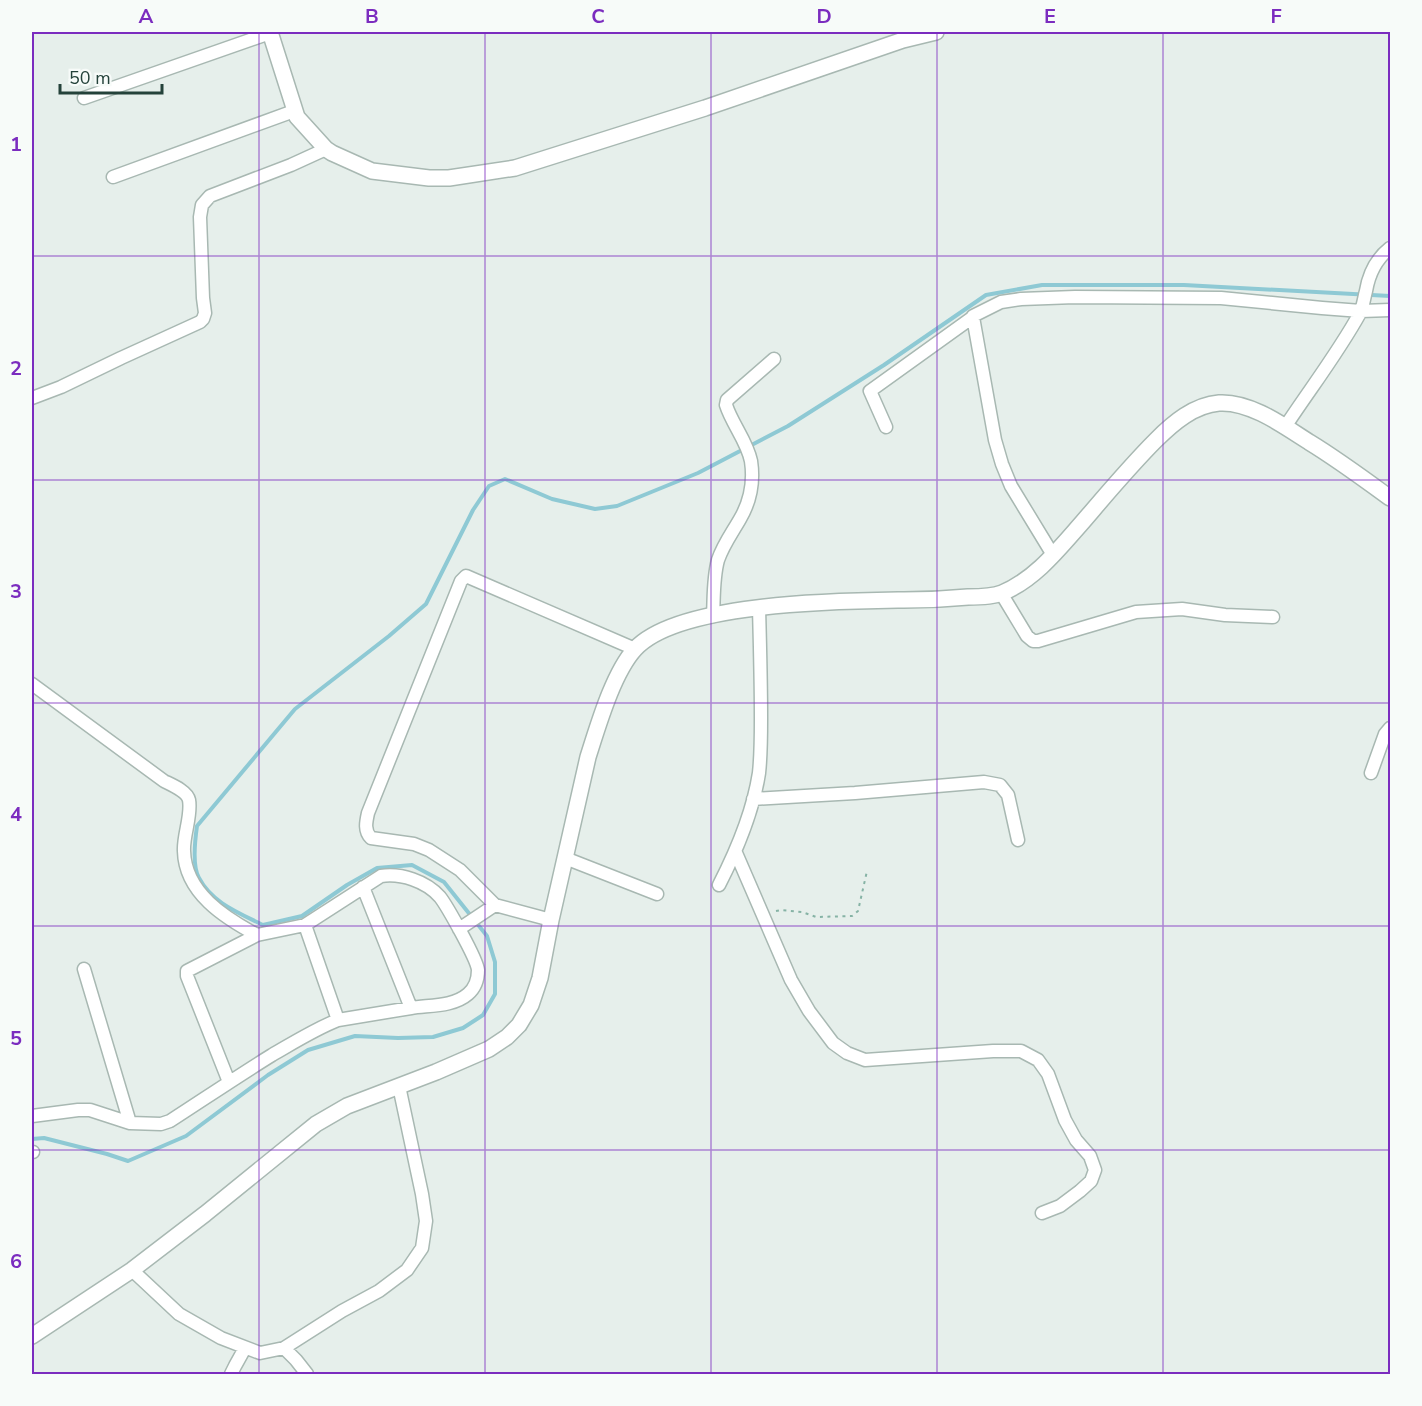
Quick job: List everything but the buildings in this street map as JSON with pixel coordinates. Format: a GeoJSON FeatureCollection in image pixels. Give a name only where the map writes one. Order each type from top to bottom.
{"type":"FeatureCollection","features":[{"type":"Feature","properties":{"kind":"street"},"geometry":{"type":"LineString","coordinates":[[84,98],[270,32],[294,111],[326,149],[372,171],[429,178],[449,178],[515,168],[705,108],[903,40],[936,32]]}},
{"type":"Feature","properties":{"kind":"street"},"geometry":{"type":"LineString","coordinates":[[113,177],[294,111]]}},
{"type":"Feature","properties":{"kind":"street"},"geometry":{"type":"LineString","coordinates":[[32,398],[61,387],[200,322],[205,314],[200,246],[202,205],[210,196],[326,149]]}},
{"type":"Feature","properties":{"kind":"street"},"geometry":{"type":"LineString","coordinates":[[1285,427],[1340,345],[1362,307],[1368,278],[1374,266],[1390,248]]}},
{"type":"Feature","properties":{"kind":"street"},"geometry":{"type":"LineString","coordinates":[[886,427],[870,391],[973,316],[1001,302],[1075,297],[1221,298],[1390,310]]}},
{"type":"Feature","properties":{"kind":"street"},"geometry":{"type":"LineString","coordinates":[[973,318],[995,440],[1002,464],[1011,486],[1053,555]]}},
{"type":"Feature","properties":{"kind":"street"},"geometry":{"type":"LineString","coordinates":[[713,616],[718,562],[725,542],[749,500],[751,482],[751,461],[728,411],[727,400],[774,359]]}},
{"type":"Feature","properties":{"kind":"street"},"geometry":{"type":"LineString","coordinates":[[32,1336],[132,1270],[316,1124],[347,1106],[489,1049],[507,1037],[519,1025],[531,1005],[540,978],[551,920],[593,740],[615,683],[625,664],[635,649],[662,630],[713,616],[759,608],[812,603],[948,599],[1001,593],[1017,585],[1053,555],[1144,452],[1175,422],[1191,412],[1220,403],[1243,406],[1285,427],[1390,498]]}},
{"type":"Feature","properties":{"kind":"street"},"geometry":{"type":"LineString","coordinates":[[551,920],[493,907],[460,870],[429,850],[414,844],[371,838],[366,828],[368,813],[461,581],[466,576],[635,649]]}},
{"type":"Feature","properties":{"kind":"street"},"geometry":{"type":"LineString","coordinates":[[1001,593],[1027,636],[1033,641],[1136,612],[1182,609],[1226,615],[1273,617]]}},
{"type":"Feature","properties":{"kind":"street"},"geometry":{"type":"LineString","coordinates":[[719,885],[736,853],[759,774],[761,747],[759,608]]}},
{"type":"Feature","properties":{"kind":"street"},"geometry":{"type":"LineString","coordinates":[[32,684],[164,781],[184,793],[189,800],[189,809],[183,851],[185,866],[194,885],[222,914],[257,935]]}},
{"type":"Feature","properties":{"kind":"street"},"geometry":{"type":"LineString","coordinates":[[1371,773],[1385,734],[1390,728]]}},
{"type":"Feature","properties":{"kind":"street"},"geometry":{"type":"LineString","coordinates":[[753,798],[984,783],[1000,785],[1008,795],[1018,840]]}},
{"type":"Feature","properties":{"kind":"street"},"geometry":{"type":"LineString","coordinates":[[736,853],[791,980],[808,1011],[833,1043],[847,1053],[865,1060],[1021,1051],[1038,1060],[1048,1074],[1065,1120],[1076,1140],[1090,1156],[1095,1170],[1091,1181],[1080,1191],[1060,1206],[1042,1214]]}},
{"type":"Feature","properties":{"kind":"street"},"geometry":{"type":"LineString","coordinates":[[565,858],[657,894]]}},
{"type":"Feature","properties":{"kind":"street"},"geometry":{"type":"LineString","coordinates":[[32,1116],[90,1110],[130,1123],[161,1124],[170,1121],[301,1038],[338,1020],[457,1001],[473,990],[478,968],[440,897],[429,888],[402,875],[381,876],[304,925],[257,935],[189,969],[186,972],[229,1082]]}},
{"type":"Feature","properties":{"kind":"street"},"geometry":{"type":"LineString","coordinates":[[363,887],[411,1008]]}},
{"type":"Feature","properties":{"kind":"street"},"geometry":{"type":"LineString","coordinates":[[459,929],[493,907]]}},
{"type":"Feature","properties":{"kind":"street"},"geometry":{"type":"LineString","coordinates":[[304,925],[338,1020]]}},
{"type":"Feature","properties":{"kind":"street"},"geometry":{"type":"LineString","coordinates":[[84,969],[130,1123]]}},
{"type":"Feature","properties":{"kind":"street"},"geometry":{"type":"LineString","coordinates":[[132,1270],[179,1314],[221,1338],[260,1353],[284,1348],[342,1311],[379,1291],[408,1270],[422,1248],[426,1221],[399,1086]]}},
{"type":"Feature","properties":{"kind":"street"},"geometry":{"type":"LineString","coordinates":[[231,1374],[245,1348]]}},
{"type":"Feature","properties":{"kind":"street"},"geometry":{"type":"LineString","coordinates":[[284,1348],[307,1374]]}},
{"type":"Feature","properties":{"kind":"path"},"geometry":{"type":"LineString","coordinates":[[761,914],[781,910],[802,912],[816,917],[852,916],[858,910],[867,872]]}},
{"type":"Feature","properties":{"kind":"waterway"},"geometry":{"type":"LineString","coordinates":[[32,1139],[44,1138],[128,1161],[186,1136],[268,1075],[308,1050],[355,1036],[433,1037],[463,1028],[483,1015],[495,994],[495,962],[487,936],[444,882],[412,865],[377,868],[347,885],[302,916],[263,925],[219,901],[204,887],[195,867],[195,853],[197,826],[295,709],[389,636],[426,604],[473,510],[489,486],[505,479],[552,499],[595,509],[617,506],[698,473],[788,426],[884,365],[986,295],[1042,285],[1184,285],[1390,296]]}}]}
